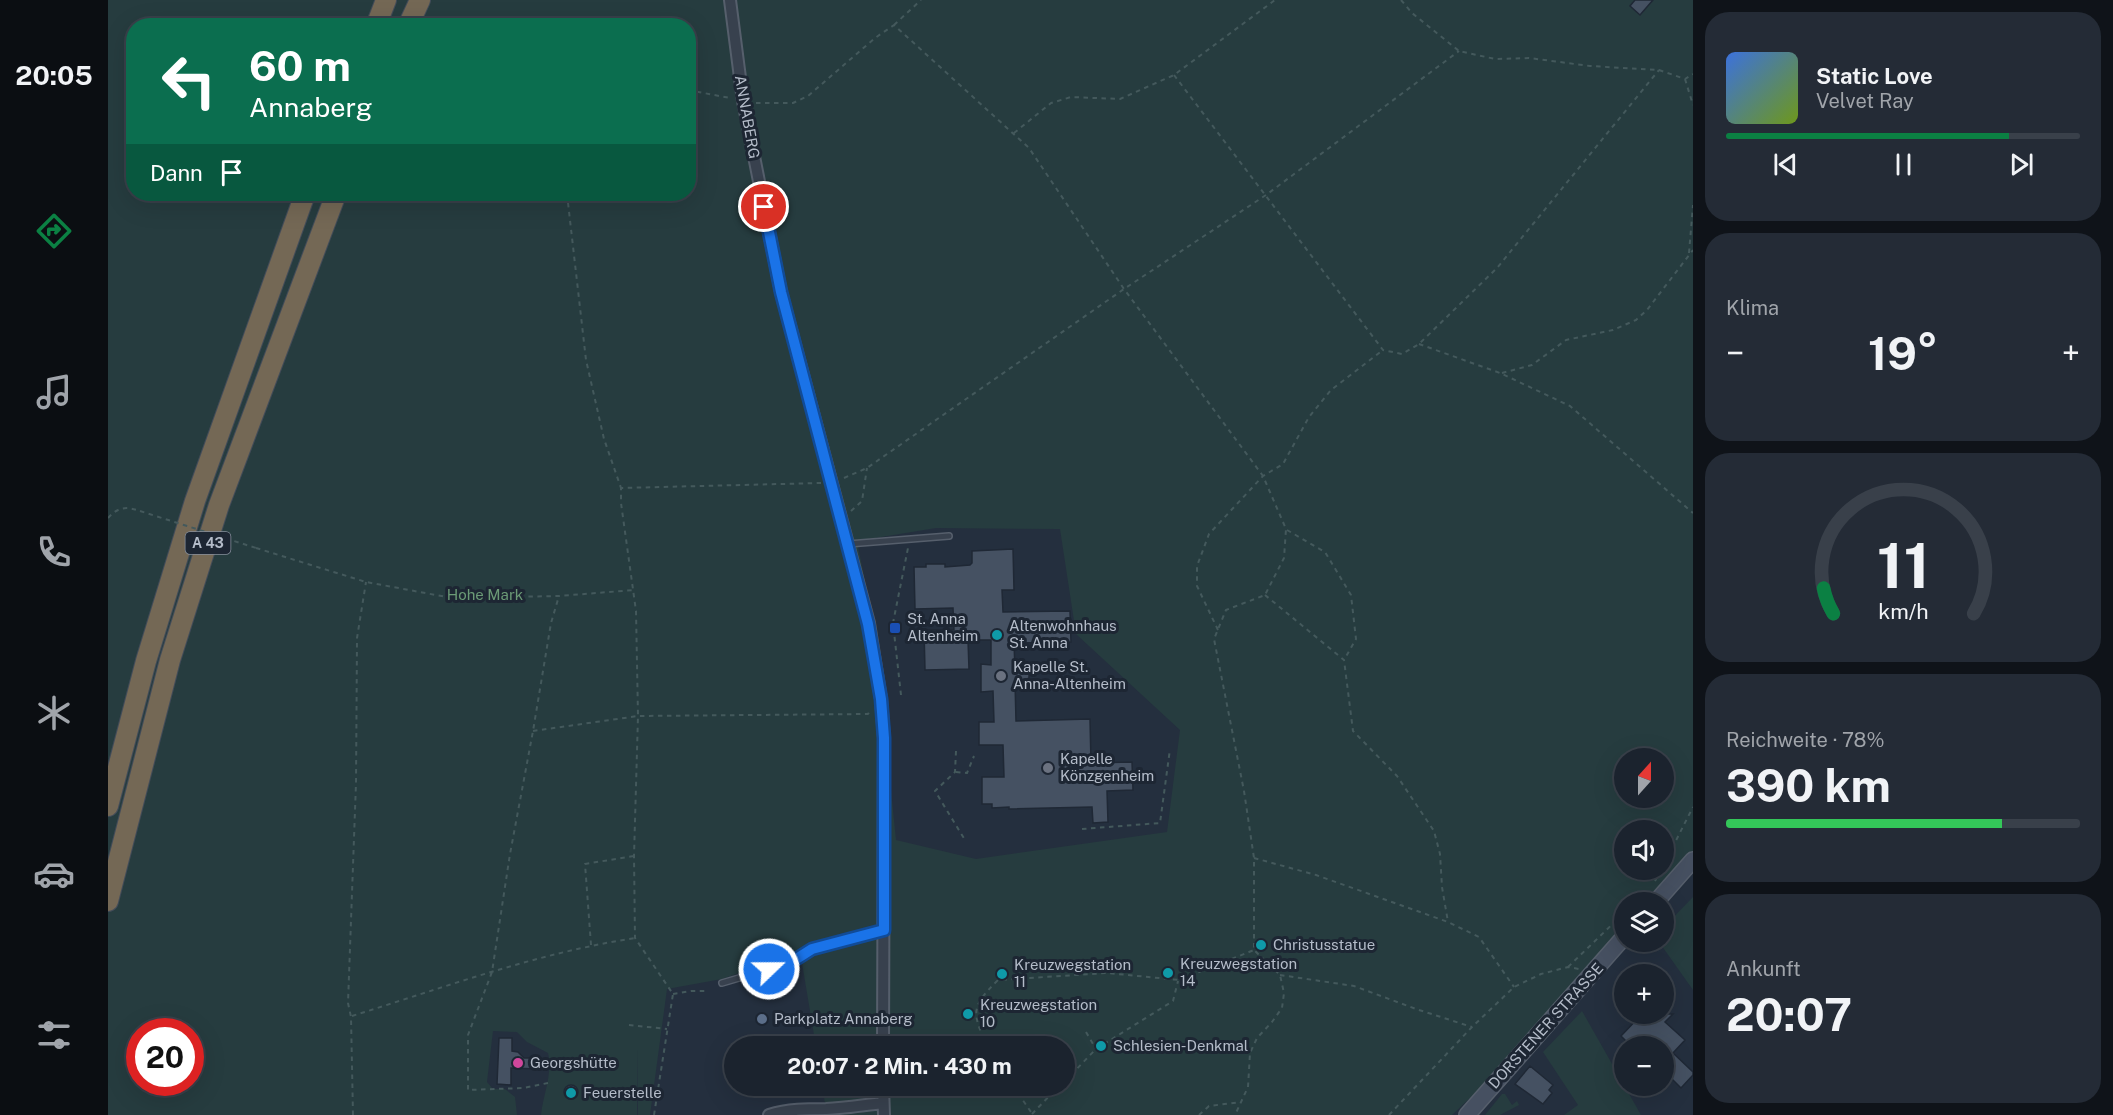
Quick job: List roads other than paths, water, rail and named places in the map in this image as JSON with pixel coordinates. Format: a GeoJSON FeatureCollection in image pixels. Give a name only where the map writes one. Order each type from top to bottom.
{"type":"FeatureCollection","features":[{"type":"Feature","properties":{"kind":"highway"},"geometry":{"type":"LineString","coordinates":[[379,18],[386,0]]}},
{"type":"Feature","properties":{"kind":"highway"},"geometry":{"type":"LineString","coordinates":[[412,18],[420,0]]}},
{"type":"Feature","properties":{"kind":"highway","name":"A 43"},"geometry":{"type":"LineString","coordinates":[[108,806],[146,661],[195,501],[302,201]]}},
{"type":"Feature","properties":{"kind":"highway","name":"A 43"},"geometry":{"type":"LineString","coordinates":[[108,901],[170,660],[219,505],[333,201]]}},
{"type":"Feature","properties":{"kind":"main road"},"geometry":{"type":"LineString","coordinates":[[1665,892],[1693,860]]}},
{"type":"Feature","properties":{"kind":"main road","name":"DORSTENER STRASSE"},"geometry":{"type":"LineString","coordinates":[[1467,1115],[1614,948]]}},
{"type":"Feature","properties":{"kind":"street","name":"ANNABERG"},"geometry":{"type":"LineString","coordinates":[[730,0],[743,101],[781,292],[833,483],[868,624],[881,699],[884,738],[883,1036]]}},
{"type":"Feature","properties":{"kind":"street"},"geometry":{"type":"LineString","coordinates":[[883,1096],[884,1115]]}},
{"type":"Feature","properties":{"kind":"street"},"geometry":{"type":"LineString","coordinates":[[769,1115],[812,1108],[826,1112],[883,1103]]}},
{"type":"Feature","properties":{"kind":"lane"},"geometry":{"type":"LineString","coordinates":[[848,544],[949,536]]}},
{"type":"Feature","properties":{"kind":"lane"},"geometry":{"type":"LineString","coordinates":[[722,983],[790,963],[812,949],[884,930]]}},
{"type":"Feature","properties":{"kind":"place","name":"St. Anna Altenheim"},"geometry":{"type":"Point","coordinates":[895,628]}},
{"type":"Feature","properties":{"kind":"place","name":"Altenwohnhaus St. Anna"},"geometry":{"type":"Point","coordinates":[997,635]}},
{"type":"Feature","properties":{"kind":"place","name":"Kapelle St. Anna-Altenheim"},"geometry":{"type":"Point","coordinates":[1001,676]}},
{"type":"Feature","properties":{"kind":"place","name":"Kapelle Könzgenheim"},"geometry":{"type":"Point","coordinates":[1048,768]}},
{"type":"Feature","properties":{"kind":"place","name":"Christusstatue"},"geometry":{"type":"Point","coordinates":[1261,945]}},
{"type":"Feature","properties":{"kind":"place","name":"Kreuzwegstation 14"},"geometry":{"type":"Point","coordinates":[1168,973]}},
{"type":"Feature","properties":{"kind":"place","name":"Kreuzwegstation 11"},"geometry":{"type":"Point","coordinates":[1002,974]}},
{"type":"Feature","properties":{"kind":"place","name":"Kreuzwegstation 10"},"geometry":{"type":"Point","coordinates":[968,1014]}},
{"type":"Feature","properties":{"kind":"place","name":"Parkplatz Annaberg"},"geometry":{"type":"Point","coordinates":[762,1019]}},
{"type":"Feature","properties":{"kind":"place","name":"Schlesien-Denkmal"},"geometry":{"type":"Point","coordinates":[1101,1046]}},
{"type":"Feature","properties":{"kind":"place","name":"Georgshütte"},"geometry":{"type":"Point","coordinates":[518,1063]}},
{"type":"Feature","properties":{"kind":"place","name":"Feuerstelle"},"geometry":{"type":"Point","coordinates":[571,1093]}},
{"type":"Feature","properties":{"kind":"park label","name":"Hohe Mark"},"geometry":{"type":"Point","coordinates":[485,595]}}]}
